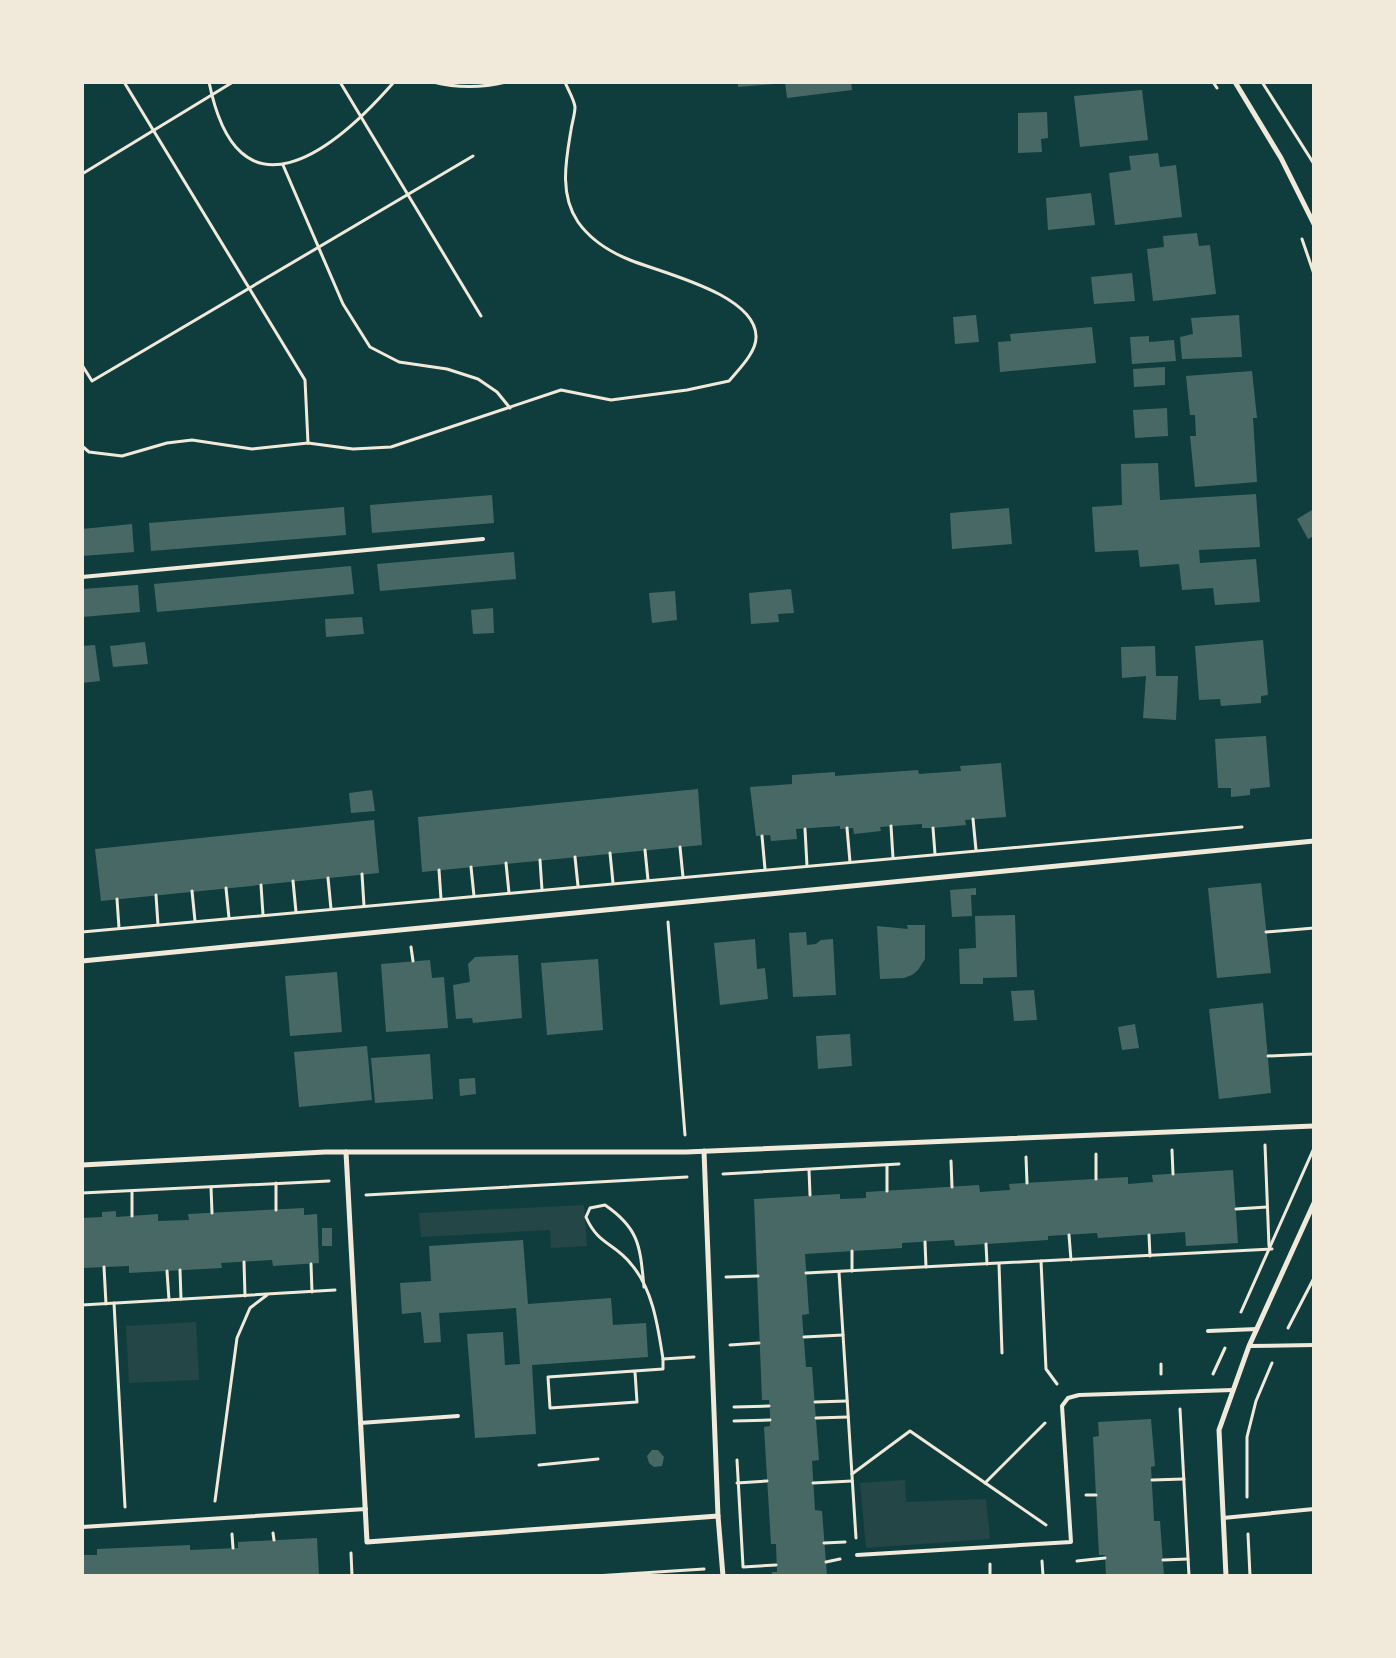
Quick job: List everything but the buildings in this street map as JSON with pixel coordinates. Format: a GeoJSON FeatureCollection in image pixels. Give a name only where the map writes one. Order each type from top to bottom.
{"type":"FeatureCollection","features":[{"type":"Feature","properties":{"kind":"street"},"geometry":{"type":"LineString","coordinates":[[1235,82],[1281,158],[1314,224]]}},
{"type":"Feature","properties":{"kind":"street"},"geometry":{"type":"LineString","coordinates":[[82,961],[1314,841]]}},
{"type":"Feature","properties":{"kind":"street"},"geometry":{"type":"LineString","coordinates":[[82,1165],[346,1152],[686,1152],[1314,1126]]}},
{"type":"Feature","properties":{"kind":"street"},"geometry":{"type":"LineString","coordinates":[[704,1151],[716,1484],[723,1576]]}},
{"type":"Feature","properties":{"kind":"street"},"geometry":{"type":"LineString","coordinates":[[346,1152],[367,1542],[718,1516]]}},
{"type":"Feature","properties":{"kind":"street"},"geometry":{"type":"LineString","coordinates":[[1226,1576],[1219,1430],[1249,1346],[1314,1203]]}},
{"type":"Feature","properties":{"kind":"lane"},"geometry":{"type":"LineString","coordinates":[[82,577],[483,540]]}},
{"type":"Feature","properties":{"kind":"lane"},"geometry":{"type":"LineString","coordinates":[[1208,1331],[1257,1329]]}},
{"type":"Feature","properties":{"kind":"lane"},"geometry":{"type":"LineString","coordinates":[[1249,1346],[1314,1345]]}},
{"type":"Feature","properties":{"kind":"lane"},"geometry":{"type":"LineString","coordinates":[[857,1555],[1071,1542],[1062,1406],[1068,1398],[1079,1395],[1233,1390]]}},
{"type":"Feature","properties":{"kind":"lane"},"geometry":{"type":"LineString","coordinates":[[360,1423],[458,1416]]}},
{"type":"Feature","properties":{"kind":"lane"},"geometry":{"type":"LineString","coordinates":[[82,1526],[366,1509]]}},
{"type":"Feature","properties":{"kind":"lane"},"geometry":{"type":"LineString","coordinates":[[1224,1518],[1314,1509]]}},
{"type":"Feature","properties":{"kind":"path"},"geometry":{"type":"LineString","coordinates":[[124,82],[305,380],[308,443]]}},
{"type":"Feature","properties":{"kind":"path"},"geometry":{"type":"LineString","coordinates":[[209,82],[222,129],[237,151],[255,162],[274,166],[295,163],[318,151],[360,116],[394,82]]}},
{"type":"Feature","properties":{"kind":"path"},"geometry":{"type":"LineString","coordinates":[[82,174],[233,82]]}},
{"type":"Feature","properties":{"kind":"path"},"geometry":{"type":"LineString","coordinates":[[340,82],[481,316]]}},
{"type":"Feature","properties":{"kind":"path"},"geometry":{"type":"LineString","coordinates":[[433,82],[461,87],[488,86],[506,82]]}},
{"type":"Feature","properties":{"kind":"path"},"geometry":{"type":"LineString","coordinates":[[82,446],[89,452],[122,456],[166,443],[192,440],[252,449],[308,443],[353,449],[391,447],[560,390],[611,400],[687,390],[729,381],[748,357],[757,338],[754,320],[738,306],[706,288],[629,260],[599,243],[578,221],[566,196],[565,169],[575,107],[565,82]]}},
{"type":"Feature","properties":{"kind":"path"},"geometry":{"type":"LineString","coordinates":[[1262,82],[1314,164]]}},
{"type":"Feature","properties":{"kind":"path"},"geometry":{"type":"LineString","coordinates":[[82,365],[92,381],[473,156]]}},
{"type":"Feature","properties":{"kind":"path"},"geometry":{"type":"LineString","coordinates":[[283,165],[343,304],[370,347],[399,362],[447,369],[478,379],[497,392],[510,408]]}},
{"type":"Feature","properties":{"kind":"path"},"geometry":{"type":"LineString","coordinates":[[974,819],[976,850]]}},
{"type":"Feature","properties":{"kind":"path"},"geometry":{"type":"LineString","coordinates":[[890,826],[893,858]]}},
{"type":"Feature","properties":{"kind":"path"},"geometry":{"type":"LineString","coordinates":[[82,932],[1246,827]]}},
{"type":"Feature","properties":{"kind":"path"},"geometry":{"type":"LineString","coordinates":[[847,828],[850,862]]}},
{"type":"Feature","properties":{"kind":"path"},"geometry":{"type":"LineString","coordinates":[[933,828],[935,854]]}},
{"type":"Feature","properties":{"kind":"path"},"geometry":{"type":"LineString","coordinates":[[805,829],[807,866]]}},
{"type":"Feature","properties":{"kind":"path"},"geometry":{"type":"LineString","coordinates":[[762,836],[765,870]]}},
{"type":"Feature","properties":{"kind":"path"},"geometry":{"type":"LineString","coordinates":[[680,847],[683,877]]}},
{"type":"Feature","properties":{"kind":"path"},"geometry":{"type":"LineString","coordinates":[[645,850],[648,880]]}},
{"type":"Feature","properties":{"kind":"path"},"geometry":{"type":"LineString","coordinates":[[610,853],[613,883]]}},
{"type":"Feature","properties":{"kind":"path"},"geometry":{"type":"LineString","coordinates":[[576,857],[578,886]]}},
{"type":"Feature","properties":{"kind":"path"},"geometry":{"type":"LineString","coordinates":[[540,860],[542,890]]}},
{"type":"Feature","properties":{"kind":"path"},"geometry":{"type":"LineString","coordinates":[[506,863],[509,893]]}},
{"type":"Feature","properties":{"kind":"path"},"geometry":{"type":"LineString","coordinates":[[471,867],[474,896]]}},
{"type":"Feature","properties":{"kind":"path"},"geometry":{"type":"LineString","coordinates":[[438,870],[441,899]]}},
{"type":"Feature","properties":{"kind":"path"},"geometry":{"type":"LineString","coordinates":[[362,874],[364,906]]}},
{"type":"Feature","properties":{"kind":"path"},"geometry":{"type":"LineString","coordinates":[[328,878],[331,909]]}},
{"type":"Feature","properties":{"kind":"path"},"geometry":{"type":"LineString","coordinates":[[293,881],[296,912]]}},
{"type":"Feature","properties":{"kind":"path"},"geometry":{"type":"LineString","coordinates":[[261,884],[263,915]]}},
{"type":"Feature","properties":{"kind":"path"},"geometry":{"type":"LineString","coordinates":[[226,888],[229,918]]}},
{"type":"Feature","properties":{"kind":"path"},"geometry":{"type":"LineString","coordinates":[[192,891],[195,921]]}},
{"type":"Feature","properties":{"kind":"path"},"geometry":{"type":"LineString","coordinates":[[156,895],[158,925]]}},
{"type":"Feature","properties":{"kind":"path"},"geometry":{"type":"LineString","coordinates":[[117,899],[119,928]]}},
{"type":"Feature","properties":{"kind":"path"},"geometry":{"type":"LineString","coordinates":[[666,904],[686,1152]]}},
{"type":"Feature","properties":{"kind":"path"},"geometry":{"type":"LineString","coordinates":[[1266,932],[1314,928]]}},
{"type":"Feature","properties":{"kind":"path"},"geometry":{"type":"LineString","coordinates":[[1268,1056],[1314,1054]]}},
{"type":"Feature","properties":{"kind":"path"},"geometry":{"type":"LineString","coordinates":[[1265,1143],[1269,1250]]}},
{"type":"Feature","properties":{"kind":"path"},"geometry":{"type":"LineString","coordinates":[[1256,1144],[1275,1143]]}},
{"type":"Feature","properties":{"kind":"path"},"geometry":{"type":"LineString","coordinates":[[1172,1148],[1173,1174]]}},
{"type":"Feature","properties":{"kind":"path"},"geometry":{"type":"LineString","coordinates":[[1162,1149],[1181,1148]]}},
{"type":"Feature","properties":{"kind":"path"},"geometry":{"type":"LineString","coordinates":[[1269,1250],[1314,1148]]}},
{"type":"Feature","properties":{"kind":"path"},"geometry":{"type":"LineString","coordinates":[[1086,1154],[1105,1152]]}},
{"type":"Feature","properties":{"kind":"path"},"geometry":{"type":"LineString","coordinates":[[1096,1153],[1096,1178]]}},
{"type":"Feature","properties":{"kind":"path"},"geometry":{"type":"LineString","coordinates":[[1017,1158],[1036,1156]]}},
{"type":"Feature","properties":{"kind":"path"},"geometry":{"type":"LineString","coordinates":[[1026,1157],[1027,1182]]}},
{"type":"Feature","properties":{"kind":"path"},"geometry":{"type":"LineString","coordinates":[[951,1161],[952,1187]]}},
{"type":"Feature","properties":{"kind":"path"},"geometry":{"type":"LineString","coordinates":[[942,1162],[960,1161]]}},
{"type":"Feature","properties":{"kind":"path"},"geometry":{"type":"LineString","coordinates":[[348,1196],[906,1164]]}},
{"type":"Feature","properties":{"kind":"path"},"geometry":{"type":"LineString","coordinates":[[887,1165],[887,1191]]}},
{"type":"Feature","properties":{"kind":"path"},"geometry":{"type":"LineString","coordinates":[[809,1170],[810,1196]]}},
{"type":"Feature","properties":{"kind":"path"},"geometry":{"type":"LineString","coordinates":[[82,1194],[347,1180]]}},
{"type":"Feature","properties":{"kind":"path"},"geometry":{"type":"LineString","coordinates":[[276,1183],[276,1210]]}},
{"type":"Feature","properties":{"kind":"path"},"geometry":{"type":"LineString","coordinates":[[211,1187],[212,1213]]}},
{"type":"Feature","properties":{"kind":"path"},"geometry":{"type":"LineString","coordinates":[[132,1191],[132,1216]]}},
{"type":"Feature","properties":{"kind":"path"},"geometry":{"type":"LineString","coordinates":[[635,1372],[637,1402],[550,1408],[548,1377],[663,1369],[656,1316],[644,1287],[631,1264],[593,1233],[586,1217],[590,1208],[605,1205],[620,1215],[635,1234],[644,1287]]}},
{"type":"Feature","properties":{"kind":"path"},"geometry":{"type":"LineString","coordinates":[[1236,1209],[1268,1207]]}},
{"type":"Feature","properties":{"kind":"path"},"geometry":{"type":"LineString","coordinates":[[1069,1235],[1071,1260]]}},
{"type":"Feature","properties":{"kind":"path"},"geometry":{"type":"LineString","coordinates":[[1149,1235],[1150,1256]]}},
{"type":"Feature","properties":{"kind":"path"},"geometry":{"type":"LineString","coordinates":[[925,1242],[926,1267]]}},
{"type":"Feature","properties":{"kind":"path"},"geometry":{"type":"LineString","coordinates":[[986,1244],[988,1264]]}},
{"type":"Feature","properties":{"kind":"path"},"geometry":{"type":"LineString","coordinates":[[806,1273],[1294,1248]]}},
{"type":"Feature","properties":{"kind":"path"},"geometry":{"type":"LineString","coordinates":[[852,1251],[852,1271]]}},
{"type":"Feature","properties":{"kind":"path"},"geometry":{"type":"LineString","coordinates":[[1041,1261],[1046,1369]]}},
{"type":"Feature","properties":{"kind":"path"},"geometry":{"type":"LineString","coordinates":[[244,1262],[245,1296]]}},
{"type":"Feature","properties":{"kind":"path"},"geometry":{"type":"LineString","coordinates":[[311,1264],[312,1292]]}},
{"type":"Feature","properties":{"kind":"path"},"geometry":{"type":"LineString","coordinates":[[999,1264],[1002,1353]]}},
{"type":"Feature","properties":{"kind":"path"},"geometry":{"type":"LineString","coordinates":[[104,1267],[106,1304]]}},
{"type":"Feature","properties":{"kind":"path"},"geometry":{"type":"LineString","coordinates":[[180,1270],[181,1299]]}},
{"type":"Feature","properties":{"kind":"path"},"geometry":{"type":"LineString","coordinates":[[168,1271],[169,1300]]}},
{"type":"Feature","properties":{"kind":"path"},"geometry":{"type":"LineString","coordinates":[[824,1543],[856,1541],[839,1272]]}},
{"type":"Feature","properties":{"kind":"path"},"geometry":{"type":"LineString","coordinates":[[708,1277],[758,1276]]}},
{"type":"Feature","properties":{"kind":"path"},"geometry":{"type":"LineString","coordinates":[[1250,1576],[1246,1516],[1247,1437],[1256,1401],[1278,1347],[1314,1278]]}},
{"type":"Feature","properties":{"kind":"path"},"geometry":{"type":"LineString","coordinates":[[82,1305],[353,1289]]}},
{"type":"Feature","properties":{"kind":"path"},"geometry":{"type":"LineString","coordinates":[[215,1518],[222,1438],[237,1338],[250,1308],[267,1294]]}},
{"type":"Feature","properties":{"kind":"path"},"geometry":{"type":"LineString","coordinates":[[114,1303],[126,1524]]}},
{"type":"Feature","properties":{"kind":"path"},"geometry":{"type":"LineString","coordinates":[[804,1336],[843,1335]]}},
{"type":"Feature","properties":{"kind":"path"},"geometry":{"type":"LineString","coordinates":[[711,1345],[759,1343]]}},
{"type":"Feature","properties":{"kind":"path"},"geometry":{"type":"LineString","coordinates":[[663,1359],[712,1356]]}},
{"type":"Feature","properties":{"kind":"path"},"geometry":{"type":"LineString","coordinates":[[1179,1392],[1189,1576]]}},
{"type":"Feature","properties":{"kind":"path"},"geometry":{"type":"LineString","coordinates":[[815,1402],[847,1401]]}},
{"type":"Feature","properties":{"kind":"path"},"geometry":{"type":"LineString","coordinates":[[734,1407],[769,1406]]}},
{"type":"Feature","properties":{"kind":"path"},"geometry":{"type":"LineString","coordinates":[[985,1483],[1062,1406]]}},
{"type":"Feature","properties":{"kind":"path"},"geometry":{"type":"LineString","coordinates":[[816,1418],[848,1417]]}},
{"type":"Feature","properties":{"kind":"path"},"geometry":{"type":"LineString","coordinates":[[734,1421],[770,1420]]}},
{"type":"Feature","properties":{"kind":"path"},"geometry":{"type":"LineString","coordinates":[[852,1474],[910,1431],[1071,1542]]}},
{"type":"Feature","properties":{"kind":"path"},"geometry":{"type":"LineString","coordinates":[[539,1465],[598,1459]]}},
{"type":"Feature","properties":{"kind":"path"},"geometry":{"type":"LineString","coordinates":[[1152,1480],[1184,1480]]}},
{"type":"Feature","properties":{"kind":"path"},"geometry":{"type":"LineString","coordinates":[[716,1484],[767,1481]]}},
{"type":"Feature","properties":{"kind":"path"},"geometry":{"type":"LineString","coordinates":[[814,1483],[852,1481]]}},
{"type":"Feature","properties":{"kind":"path"},"geometry":{"type":"LineString","coordinates":[[1163,1560],[1188,1559]]}},
{"type":"Feature","properties":{"kind":"path"},"geometry":{"type":"LineString","coordinates":[[595,1576],[776,1565]]}},
{"type":"Feature","properties":{"kind":"shaded area"},"geometry":{"type":"Polygon","coordinates":[[[584,1205],[587,1246],[551,1248],[550,1230],[421,1237],[419,1213],[584,1205]]]}},
{"type":"Feature","properties":{"kind":"shaded area"},"geometry":{"type":"Polygon","coordinates":[[[196,1322],[199,1380],[129,1383],[126,1326],[196,1322]]]}},
{"type":"Feature","properties":{"kind":"shaded area"},"geometry":{"type":"Polygon","coordinates":[[[905,1480],[906,1502],[986,1499],[990,1539],[866,1548],[860,1483],[905,1480]]]}}]}
